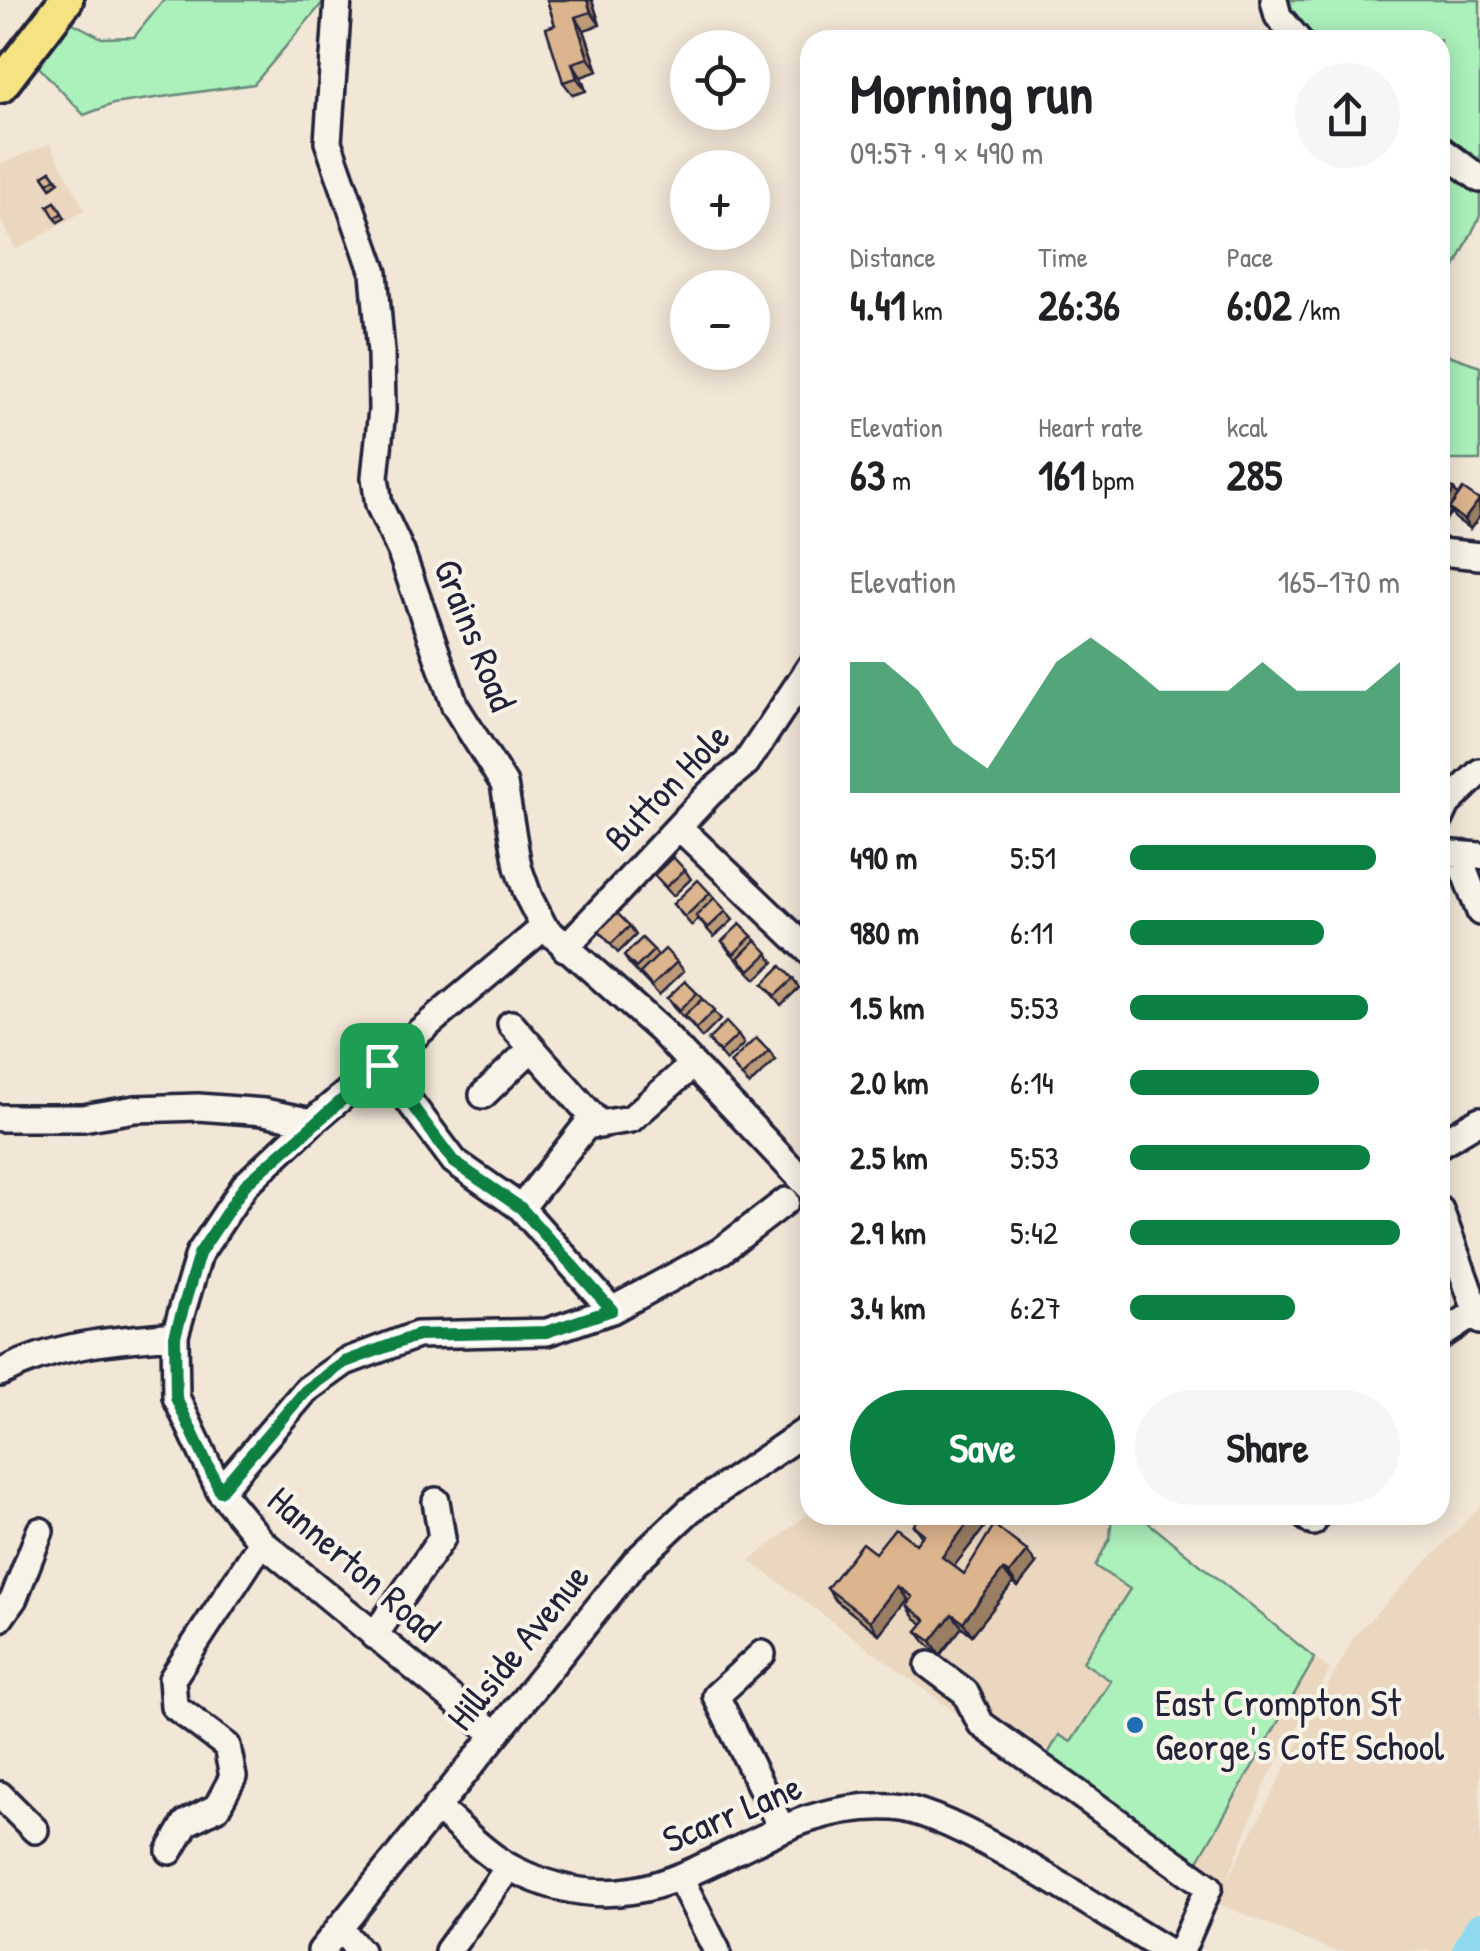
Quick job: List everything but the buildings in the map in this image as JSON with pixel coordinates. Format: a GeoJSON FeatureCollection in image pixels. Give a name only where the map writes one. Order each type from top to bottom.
{"type":"FeatureCollection","features":[{"type":"Feature","properties":{"kind":"main road"},"geometry":{"type":"LineString","coordinates":[[0,86],[66,0]]}},
{"type":"Feature","properties":{"kind":"street","name":"Grains Road"},"geometry":{"type":"LineString","coordinates":[[338,0],[328,142],[374,274],[382,352],[375,477],[379,505],[401,552],[455,706],[504,784],[518,867],[544,927],[660,1030],[800,1177]]}},
{"type":"Feature","properties":{"kind":"street"},"geometry":{"type":"LineString","coordinates":[[1274,0],[1278,16],[1290,30]]}},
{"type":"Feature","properties":{"kind":"street"},"geometry":{"type":"LineString","coordinates":[[1450,156],[1480,179]]}},
{"type":"Feature","properties":{"kind":"street"},"geometry":{"type":"LineString","coordinates":[[1450,553],[1480,556]]}},
{"type":"Feature","properties":{"kind":"street","name":"Button Hole"},"geometry":{"type":"LineString","coordinates":[[565,948],[769,734],[800,683]]}},
{"type":"Feature","properties":{"kind":"street"},"geometry":{"type":"LineString","coordinates":[[1450,802],[1480,772]]}},
{"type":"Feature","properties":{"kind":"street"},"geometry":{"type":"LineString","coordinates":[[680,829],[800,937]]}},
{"type":"Feature","properties":{"kind":"street"},"geometry":{"type":"LineString","coordinates":[[1460,855],[1480,912]]}},
{"type":"Feature","properties":{"kind":"street","name":"Hannerton Road"},"geometry":{"type":"LineString","coordinates":[[496,1734],[262,1542],[220,1491],[176,1398],[175,1336],[199,1254],[245,1185],[312,1122],[544,927]]}},
{"type":"Feature","properties":{"kind":"street"},"geometry":{"type":"LineString","coordinates":[[511,1024],[600,1125]]}},
{"type":"Feature","properties":{"kind":"street"},"geometry":{"type":"LineString","coordinates":[[484,1095],[532,1048]]}},
{"type":"Feature","properties":{"kind":"street"},"geometry":{"type":"LineString","coordinates":[[382,1065],[454,1162],[521,1208],[612,1310]]}},
{"type":"Feature","properties":{"kind":"street"},"geometry":{"type":"LineString","coordinates":[[521,1208],[586,1126],[631,1118],[681,1074]]}},
{"type":"Feature","properties":{"kind":"street"},"geometry":{"type":"LineString","coordinates":[[0,1118],[83,1118],[135,1109],[198,1106],[312,1122]]}},
{"type":"Feature","properties":{"kind":"street"},"geometry":{"type":"LineString","coordinates":[[1450,1138],[1480,1120]]}},
{"type":"Feature","properties":{"kind":"street"},"geometry":{"type":"LineString","coordinates":[[220,1491],[306,1390],[345,1362],[418,1335],[546,1332],[612,1310],[721,1251],[786,1201]]}},
{"type":"Feature","properties":{"kind":"street"},"geometry":{"type":"LineString","coordinates":[[1450,1238],[1478,1316],[1450,1331]]}},
{"type":"Feature","properties":{"kind":"street"},"geometry":{"type":"LineString","coordinates":[[0,1374],[36,1354],[99,1341],[175,1336]]}},
{"type":"Feature","properties":{"kind":"street","name":"Hillside Avenue"},"geometry":{"type":"LineString","coordinates":[[321,1951],[635,1562],[690,1510],[800,1435]]}},
{"type":"Feature","properties":{"kind":"street"},"geometry":{"type":"LineString","coordinates":[[374,1636],[442,1538],[436,1500]]}},
{"type":"Feature","properties":{"kind":"street"},"geometry":{"type":"LineString","coordinates":[[0,1618],[14,1598],[40,1531]]}},
{"type":"Feature","properties":{"kind":"street"},"geometry":{"type":"LineString","coordinates":[[170,1851],[186,1823],[217,1807],[233,1777],[227,1746],[174,1706],[172,1679],[262,1542]]}},
{"type":"Feature","properties":{"kind":"street"},"geometry":{"type":"LineString","coordinates":[[762,1654],[716,1696],[782,1827]]}},
{"type":"Feature","properties":{"kind":"street"},"geometry":{"type":"LineString","coordinates":[[930,1665],[965,1692],[982,1724],[1209,1886],[1182,1951]]}},
{"type":"Feature","properties":{"kind":"street"},"geometry":{"type":"LineString","coordinates":[[0,1795],[35,1830]]}},
{"type":"Feature","properties":{"kind":"street","name":"Scarr Lane"},"geometry":{"type":"LineString","coordinates":[[436,1807],[509,1867],[553,1886],[599,1896],[680,1878],[782,1827],[832,1812],[896,1807],[950,1823],[1168,1951]]}},
{"type":"Feature","properties":{"kind":"street"},"geometry":{"type":"LineString","coordinates":[[448,1951],[509,1867]]}},
{"type":"Feature","properties":{"kind":"street"},"geometry":{"type":"LineString","coordinates":[[680,1878],[718,1951]]}},
{"type":"Feature","properties":{"kind":"street"},"geometry":{"type":"LineString","coordinates":[[339,1928],[360,1951]]}},
{"type":"Feature","properties":{"kind":"shaded area"},"geometry":{"type":"Polygon","coordinates":[[[50,144],[85,210],[16,250],[0,218],[0,164],[50,144]]]}},
{"type":"Feature","properties":{"kind":"shaded area","name":"East Crompton St George's CofE School"},"geometry":{"type":"Polygon","coordinates":[[[1480,1507],[1480,1951],[1333,1951],[1217,1903],[1218,1899],[1198,1891],[750,1561],[800,1520],[800,1525],[1151,1525],[1330,1670],[1267,1780],[1226,1882],[1354,1636],[1480,1507]]]}},
{"type":"Feature","properties":{"kind":"green space"},"geometry":{"type":"Polygon","coordinates":[[[164,0],[325,0],[254,84],[113,104],[84,115],[38,66],[71,22],[102,38],[134,37],[164,0]]]}},
{"type":"Feature","properties":{"kind":"green space"},"geometry":{"type":"Polygon","coordinates":[[[1283,0],[1480,0],[1480,169],[1450,146],[1450,30],[1301,30],[1283,0]]]}},
{"type":"Feature","properties":{"kind":"green space"},"geometry":{"type":"Polygon","coordinates":[[[1450,166],[1480,189],[1480,216],[1450,278],[1450,166]]]}},
{"type":"Feature","properties":{"kind":"green space"},"geometry":{"type":"Polygon","coordinates":[[[1450,356],[1480,366],[1480,460],[1450,460],[1450,356]]]}},
{"type":"Feature","properties":{"kind":"green space"},"geometry":{"type":"Polygon","coordinates":[[[1111,1525],[1151,1525],[1315,1658],[1195,1866],[1044,1761],[1059,1735],[1071,1742],[1111,1681],[1083,1662],[1130,1589],[1095,1566],[1110,1538],[1111,1525]]]}},
{"type":"Feature","properties":{"kind":"waterway"},"geometry":{"type":"LineString","coordinates":[[1468,1951],[1480,1929]]}},
{"type":"Feature","properties":{"kind":"place","name":"East Crompton St George's CofE School"},"geometry":{"type":"Point","coordinates":[1135,1725]}},
{"type":"Feature","properties":{"kind":"route"},"geometry":{"type":"LineString","coordinates":[[382,1065],[454,1162],[521,1208],[612,1310],[546,1332],[418,1335],[345,1362],[306,1390],[220,1491],[176,1398],[175,1336],[199,1254],[245,1185],[312,1122],[382,1065]]}}]}
